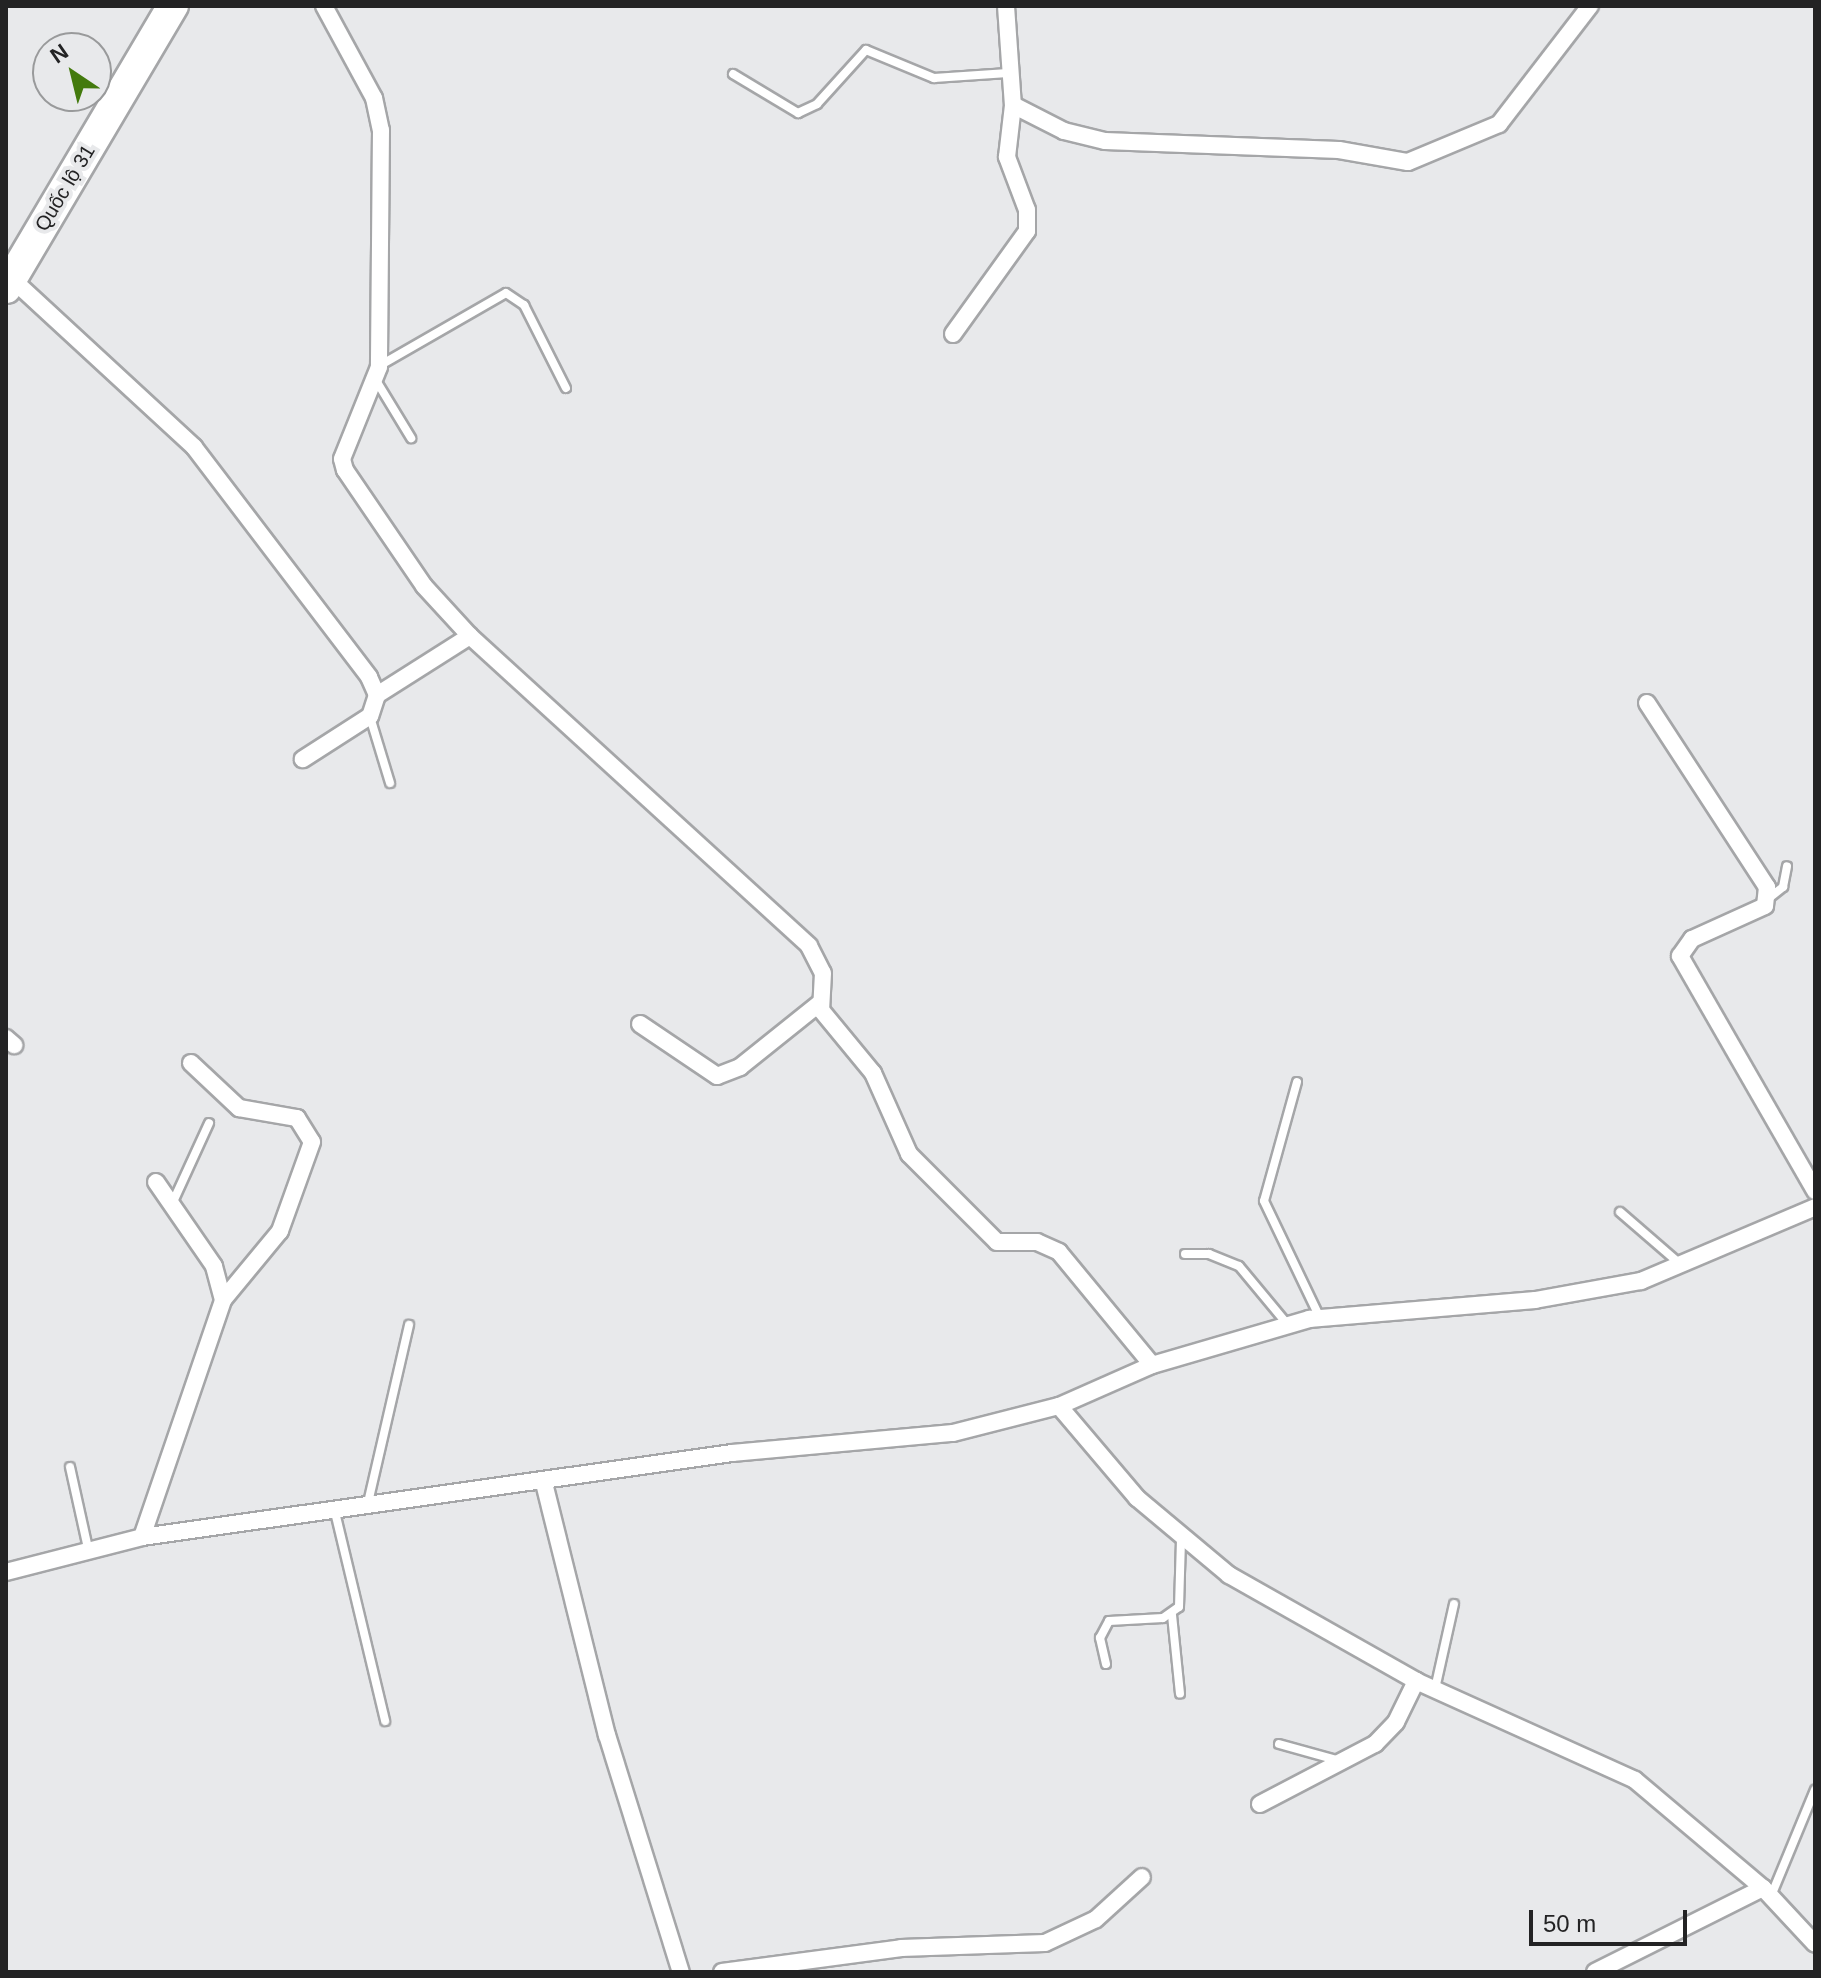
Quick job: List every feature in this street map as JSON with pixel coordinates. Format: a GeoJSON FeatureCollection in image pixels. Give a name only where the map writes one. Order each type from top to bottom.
{"type":"FeatureCollection","features":[{"type":"Feature","properties":{"kind":"highway","name":"Quốc lộ 31"},"geometry":{"type":"LineString","coordinates":[[9,283],[173,6]]}},
{"type":"Feature","properties":{"kind":"street"},"geometry":{"type":"LineString","coordinates":[[324,6],[374,98],[381,130],[378,374],[342,459],[345,470],[424,586],[470,636],[809,946],[823,973],[820,1003],[873,1073],[909,1154],[997,1242],[1037,1242],[1059,1252],[1152,1365]]}},
{"type":"Feature","properties":{"kind":"street"},"geometry":{"type":"LineString","coordinates":[[953,334],[1027,231],[1027,210],[1007,157],[1013,105],[1008,73],[1006,6]]}},
{"type":"Feature","properties":{"kind":"street"},"geometry":{"type":"LineString","coordinates":[[1013,105],[1064,131],[1105,141],[1339,150],[1418,161],[1499,124],[1590,6]]}},
{"type":"Feature","properties":{"kind":"street"},"geometry":{"type":"LineString","coordinates":[[9,283],[194,447],[377,695]]}},
{"type":"Feature","properties":{"kind":"street"},"geometry":{"type":"LineString","coordinates":[[303,759],[370,716],[377,695],[470,636]]}},
{"type":"Feature","properties":{"kind":"street"},"geometry":{"type":"LineString","coordinates":[[1647,703],[1769,898],[1761,909],[1687,942],[1680,956],[1815,1191]]}},
{"type":"Feature","properties":{"kind":"street"},"geometry":{"type":"LineString","coordinates":[[640,1024],[717,1076],[740,1067],[820,1003]]}},
{"type":"Feature","properties":{"kind":"street"},"geometry":{"type":"LineString","coordinates":[[142,1537],[223,1300],[280,1231],[312,1142],[297,1118],[239,1108],[191,1063]]}},
{"type":"Feature","properties":{"kind":"street"},"geometry":{"type":"LineString","coordinates":[[156,1182],[219,1274],[223,1300]]}},
{"type":"Feature","properties":{"kind":"street"},"geometry":{"type":"LineString","coordinates":[[6,1572],[89,1554],[142,1537],[544,1483],[732,1453],[953,1433],[1059,1406],[1152,1365],[1320,1318],[1535,1300],[1683,1267],[1815,1207]]}},
{"type":"Feature","properties":{"kind":"street"},"geometry":{"type":"LineString","coordinates":[[1059,1406],[1181,1538],[1266,1597],[1416,1681],[1635,1780],[1767,1892],[1815,1944]]}},
{"type":"Feature","properties":{"kind":"street"},"geometry":{"type":"LineString","coordinates":[[544,1483],[607,1735],[681,1972]]}},
{"type":"Feature","properties":{"kind":"street"},"geometry":{"type":"LineString","coordinates":[[1260,1804],[1345,1762],[1387,1733],[1416,1681]]}},
{"type":"Feature","properties":{"kind":"street"},"geometry":{"type":"LineString","coordinates":[[722,1972],[1045,1943],[1096,1919],[1142,1877]]}},
{"type":"Feature","properties":{"kind":"street"},"geometry":{"type":"LineString","coordinates":[[1595,1972],[1767,1892]]}},
{"type":"Feature","properties":{"kind":"lane"},"geometry":{"type":"LineString","coordinates":[[733,74],[798,113],[817,104],[866,50],[934,78],[1008,73]]}},
{"type":"Feature","properties":{"kind":"lane"},"geometry":{"type":"LineString","coordinates":[[411,438],[378,374],[489,297],[506,293],[524,305],[566,388]]}},
{"type":"Feature","properties":{"kind":"lane"},"geometry":{"type":"LineString","coordinates":[[370,716],[390,783]]}},
{"type":"Feature","properties":{"kind":"lane"},"geometry":{"type":"LineString","coordinates":[[1769,898],[1783,887],[1787,866]]}},
{"type":"Feature","properties":{"kind":"lane"},"geometry":{"type":"LineString","coordinates":[[1297,1082],[1264,1201],[1320,1318]]}},
{"type":"Feature","properties":{"kind":"lane"},"geometry":{"type":"LineString","coordinates":[[172,1205],[209,1123]]}},
{"type":"Feature","properties":{"kind":"lane"},"geometry":{"type":"LineString","coordinates":[[1620,1212],[1683,1267]]}},
{"type":"Feature","properties":{"kind":"lane"},"geometry":{"type":"LineString","coordinates":[[1185,1254],[1239,1266],[1288,1326]]}},
{"type":"Feature","properties":{"kind":"lane"},"geometry":{"type":"LineString","coordinates":[[367,1508],[409,1325]]}},
{"type":"Feature","properties":{"kind":"lane"},"geometry":{"type":"LineString","coordinates":[[70,1467],[89,1554]]}},
{"type":"Feature","properties":{"kind":"lane"},"geometry":{"type":"LineString","coordinates":[[335,1512],[385,1721]]}},
{"type":"Feature","properties":{"kind":"lane"},"geometry":{"type":"LineString","coordinates":[[1180,1694],[1172,1615],[1181,1603],[1181,1538]]}},
{"type":"Feature","properties":{"kind":"lane"},"geometry":{"type":"LineString","coordinates":[[1435,1689],[1454,1604]]}},
{"type":"Feature","properties":{"kind":"lane"},"geometry":{"type":"LineString","coordinates":[[1106,1664],[1100,1638],[1109,1621],[1172,1615]]}},
{"type":"Feature","properties":{"kind":"lane"},"geometry":{"type":"LineString","coordinates":[[1279,1744],[1345,1762]]}},
{"type":"Feature","properties":{"kind":"lane"},"geometry":{"type":"LineString","coordinates":[[1767,1892],[1815,1790]]}}]}
